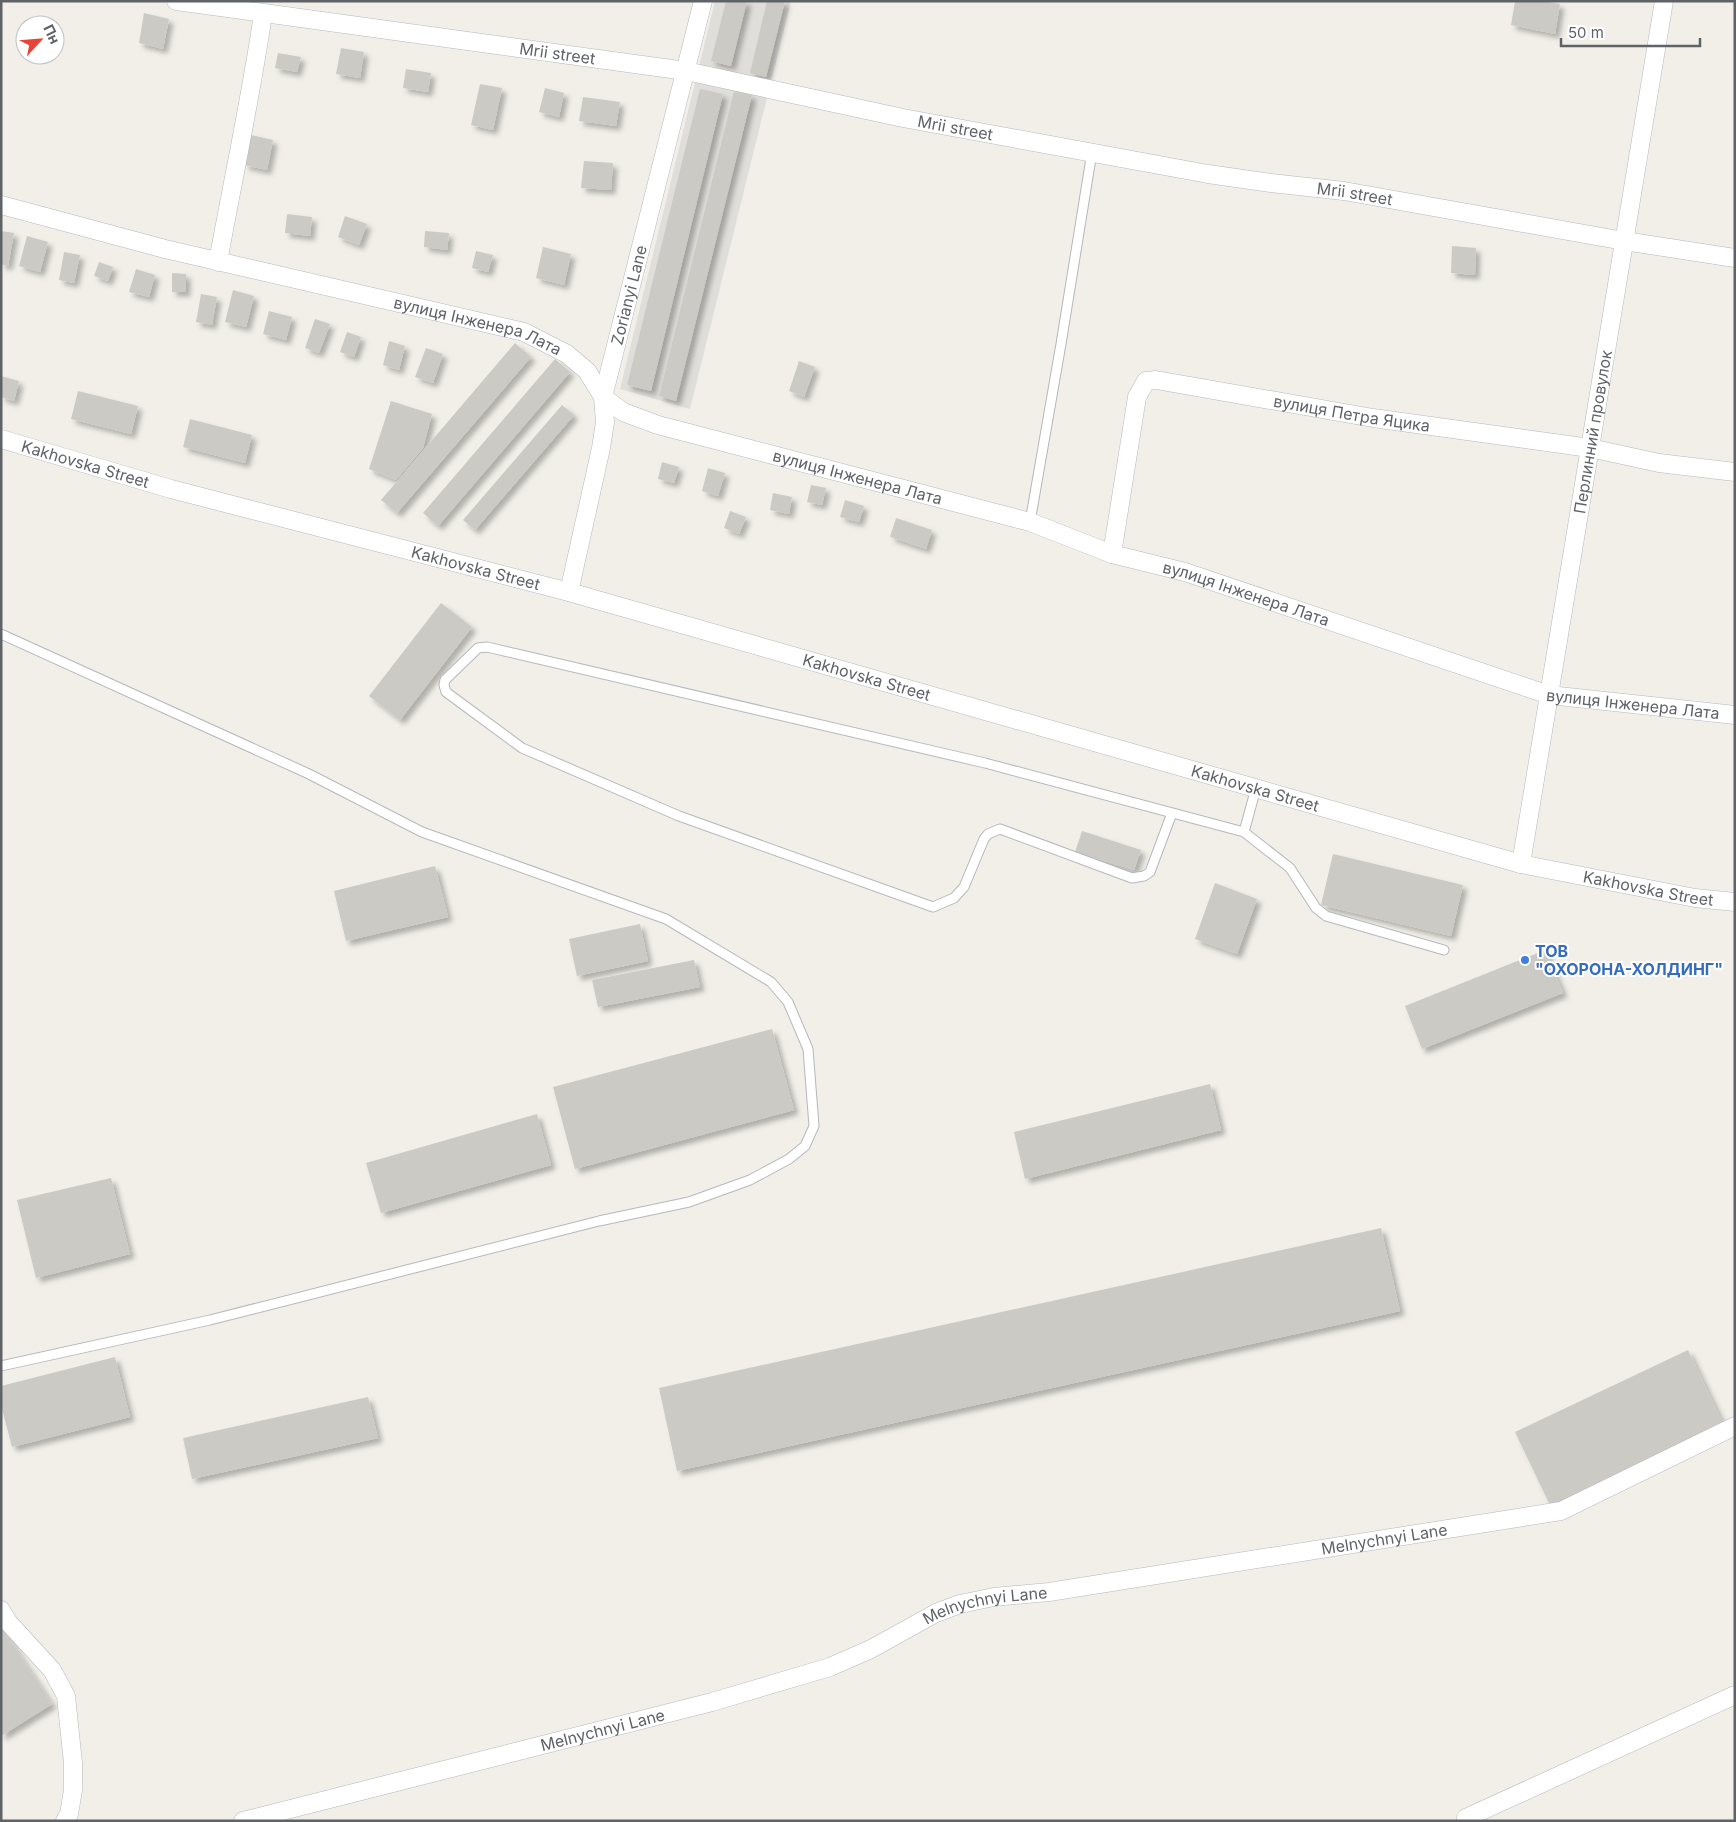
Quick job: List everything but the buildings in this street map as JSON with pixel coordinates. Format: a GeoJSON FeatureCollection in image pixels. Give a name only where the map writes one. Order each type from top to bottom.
{"type":"FeatureCollection","features":[{"type":"Feature","properties":{"kind":"street","name":"Mrii street"},"geometry":{"type":"LineString","coordinates":[[176,1],[686,71],[903,118],[1208,174],[1344,191],[1624,241],[1735,258]]}},
{"type":"Feature","properties":{"kind":"street","name":"Zorianyi Lane"},"geometry":{"type":"LineString","coordinates":[[569,592],[602,448],[606,422],[603,397],[702,1]]}},
{"type":"Feature","properties":{"kind":"street","name":"Перлинний провулок"},"geometry":{"type":"LineString","coordinates":[[1521,864],[1664,1]]}},
{"type":"Feature","properties":{"kind":"street"},"geometry":{"type":"LineString","coordinates":[[218,262],[239,144],[253,84],[263,14]]}},
{"type":"Feature","properties":{"kind":"street","name":"вулиця Інженера Лата"},"geometry":{"type":"LineString","coordinates":[[1,205],[218,262],[524,332],[567,354],[587,371],[603,397],[624,412],[658,425],[1030,522],[1112,554],[1185,572],[1549,695],[1735,715]]}},
{"type":"Feature","properties":{"kind":"street","name":"вулиця Петра Яцика"},"geometry":{"type":"LineString","coordinates":[[1112,554],[1137,398],[1146,381],[1156,380],[1373,418],[1590,448],[1659,463],[1735,472]]}},
{"type":"Feature","properties":{"kind":"street","name":"Kakhovska Street"},"geometry":{"type":"LineString","coordinates":[[1,439],[172,489],[569,592],[1521,864],[1695,898],[1735,902]]}},
{"type":"Feature","properties":{"kind":"street","name":"Melnychnyi Lane"},"geometry":{"type":"LineString","coordinates":[[243,1821],[277,1817],[712,1702],[830,1667],[872,1649],[936,1613],[960,1604],[994,1597],[1059,1591],[1561,1511],[1735,1426]]}},
{"type":"Feature","properties":{"kind":"street"},"geometry":{"type":"LineString","coordinates":[[1,1610],[8,1622],[52,1670],[66,1696],[73,1763],[73,1790],[69,1814],[65,1821]]}},
{"type":"Feature","properties":{"kind":"street"},"geometry":{"type":"LineString","coordinates":[[1466,1818],[1735,1695]]}},
{"type":"Feature","properties":{"kind":"lane"},"geometry":{"type":"LineString","coordinates":[[1030,522],[1062,344],[1092,152]]}},
{"type":"Feature","properties":{"kind":"lane"},"geometry":{"type":"LineString","coordinates":[[1,634],[310,774],[422,832],[666,919],[771,982],[788,1002],[808,1049],[814,1126],[805,1146],[789,1159],[750,1180],[689,1202],[600,1221],[210,1320],[1,1366]]}},
{"type":"Feature","properties":{"kind":"lane"},"geometry":{"type":"LineString","coordinates":[[1172,813],[1150,872],[1144,876],[1132,878],[1000,830],[988,834],[984,839],[964,887],[954,898],[933,906],[679,816],[522,748],[446,692],[444,685],[445,680],[478,648],[487,647],[985,763],[1244,832],[1290,868],[1316,908],[1326,916],[1444,950]]}},
{"type":"Feature","properties":{"kind":"lane"},"geometry":{"type":"LineString","coordinates":[[1244,832],[1256,788]]}},
{"type":"Feature","properties":{"kind":"shaded area"},"geometry":{"type":"Polygon","coordinates":[[[715,1],[791,1],[690,409],[620,389],[715,1]]]}},
{"type":"Feature","properties":{"kind":"place","name":"ТОВ \"ОХОРОНА-ХОЛДИНГ\""},"geometry":{"type":"Point","coordinates":[1525,960]}}]}
